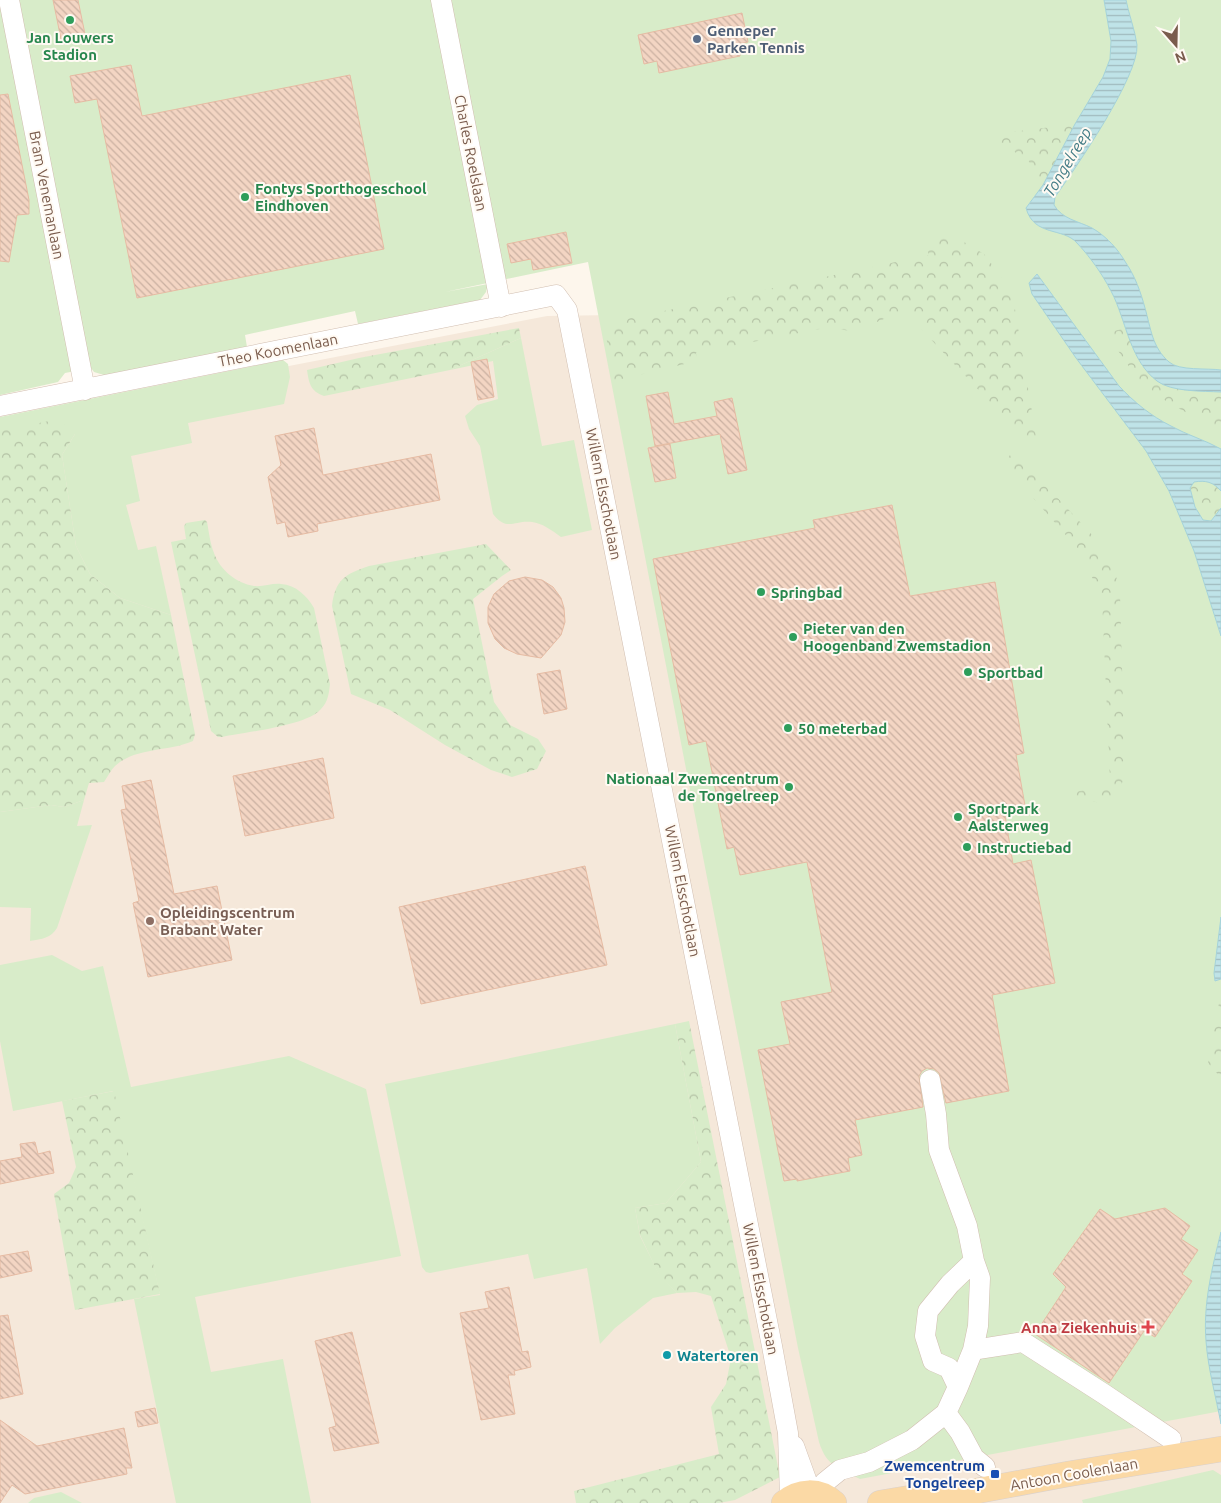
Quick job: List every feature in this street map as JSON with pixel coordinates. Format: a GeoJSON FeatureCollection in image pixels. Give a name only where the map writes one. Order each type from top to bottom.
{"type":"FeatureCollection","features":[{"type":"Feature","properties":{"kind":"main road","name":"Antoon Coolenlaan"},"geometry":{"type":"LineString","coordinates":[[880,1503],[910,1498],[924,1502],[1076,1473],[1218,1450]]}},
{"type":"Feature","properties":{"kind":"street","name":"Bram Venemanlaan"},"geometry":{"type":"LineString","coordinates":[[9,0],[85,390]]}},
{"type":"Feature","properties":{"kind":"street","name":"Charles Roelslaan"},"geometry":{"type":"LineString","coordinates":[[441,0],[501,307]]}},
{"type":"Feature","properties":{"kind":"street","name":"Theo Koomenlaan"},"geometry":{"type":"LineString","coordinates":[[0,406],[556,295]]}},
{"type":"Feature","properties":{"kind":"street","name":"Willem Elsschotlaan"},"geometry":{"type":"LineString","coordinates":[[556,295],[567,310],[788,1433],[809,1496]]}},
{"type":"Feature","properties":{"kind":"street"},"geometry":{"type":"LineString","coordinates":[[809,1496],[840,1470],[869,1462],[912,1440],[946,1413],[973,1350],[978,1326],[980,1278],[974,1261],[967,1226],[938,1150],[936,1114],[930,1080]]}},
{"type":"Feature","properties":{"kind":"street"},"geometry":{"type":"LineString","coordinates":[[958,1387],[949,1368],[933,1361],[924,1336],[928,1311],[950,1284],[974,1261]]}},
{"type":"Feature","properties":{"kind":"street"},"geometry":{"type":"LineString","coordinates":[[973,1350],[1022,1342],[1171,1439]]}},
{"type":"Feature","properties":{"kind":"street"},"geometry":{"type":"LineString","coordinates":[[946,1413],[960,1432],[974,1458],[985,1467]]}},
{"type":"Feature","properties":{"kind":"shaded area"},"geometry":{"type":"Polygon","coordinates":[[[1221,301],[1221,1503],[0,1503],[0,422],[547,316],[944,310],[1221,301]]]}},
{"type":"Feature","properties":{"kind":"green space","name":"Sportpark Aalsterweg"},"geometry":{"type":"Polygon","coordinates":[[[0,0],[1221,0],[1221,1411],[860,1479],[839,1469],[830,1462],[819,1442],[798,1348],[588,262],[445,292],[488,284],[486,292],[480,300],[358,324],[355,311],[245,335],[247,347],[104,375],[94,372],[91,368],[65,373],[58,382],[0,395],[0,0]]]}},
{"type":"Feature","properties":{"kind":"green space"},"geometry":{"type":"Polygon","coordinates":[[[1075,124],[1043,185],[1028,160],[987,135],[1075,124]]]}},
{"type":"Feature","properties":{"kind":"green space"},"geometry":{"type":"Polygon","coordinates":[[[945,237],[964,242],[984,254],[1012,291],[1039,454],[906,313],[893,315],[854,332],[830,327],[696,353],[697,361],[614,381],[605,330],[612,322],[929,255],[924,240],[945,237]]]}},
{"type":"Feature","properties":{"kind":"green space"},"geometry":{"type":"Polygon","coordinates":[[[519,328],[521,338],[450,370],[324,396],[316,392],[311,386],[307,370],[359,358],[519,328]]]}},
{"type":"Feature","properties":{"kind":"green space"},"geometry":{"type":"Polygon","coordinates":[[[1126,328],[1139,361],[1193,390],[1221,392],[1221,429],[1185,412],[1145,386],[1106,333],[1126,328]]]}},
{"type":"Feature","properties":{"kind":"green space"},"geometry":{"type":"Polygon","coordinates":[[[521,338],[542,446],[574,440],[592,530],[561,537],[540,524],[532,522],[502,523],[493,514],[480,446],[469,429],[465,416],[477,405],[498,399],[493,361],[450,370],[521,338]]]}},
{"type":"Feature","properties":{"kind":"green space"},"geometry":{"type":"Polygon","coordinates":[[[283,360],[288,364],[290,377],[284,404],[188,423],[192,443],[131,456],[140,501],[126,505],[138,550],[156,546],[171,615],[120,598],[90,574],[76,546],[62,455],[75,434],[0,431],[0,417],[283,360]]]}},
{"type":"Feature","properties":{"kind":"green space"},"geometry":{"type":"Polygon","coordinates":[[[49,421],[70,426],[75,434],[62,455],[76,546],[90,574],[120,598],[171,615],[195,734],[193,741],[142,753],[123,760],[114,768],[104,782],[89,783],[84,800],[64,807],[51,805],[0,812],[0,431],[49,421]]]}},
{"type":"Feature","properties":{"kind":"green space"},"geometry":{"type":"Polygon","coordinates":[[[1013,450],[1095,538],[1115,571],[1120,594],[1125,776],[1112,806],[1063,794],[1103,787],[1110,780],[1102,598],[1079,550],[1004,465],[1013,450]]]}},
{"type":"Feature","properties":{"kind":"green space"},"geometry":{"type":"Polygon","coordinates":[[[1206,480],[1217,486],[1221,491],[1221,508],[1211,522],[1203,520],[1195,507],[1190,488],[1194,482],[1206,480]]]}},
{"type":"Feature","properties":{"kind":"green space"},"geometry":{"type":"Polygon","coordinates":[[[205,520],[217,559],[230,575],[241,582],[254,586],[278,584],[292,586],[308,599],[314,608],[330,684],[329,694],[325,703],[314,715],[290,724],[222,737],[218,737],[211,731],[171,542],[186,539],[184,526],[186,523],[205,520]]]}},
{"type":"Feature","properties":{"kind":"green space"},"geometry":{"type":"Polygon","coordinates":[[[486,544],[511,570],[473,599],[494,702],[510,725],[538,739],[546,751],[537,769],[512,777],[491,770],[445,745],[390,710],[351,694],[332,606],[333,597],[339,584],[348,575],[361,569],[486,544]]]}},
{"type":"Feature","properties":{"kind":"green space"},"geometry":{"type":"Polygon","coordinates":[[[84,800],[77,826],[92,825],[57,928],[49,936],[30,941],[31,908],[0,907],[0,812],[51,805],[64,807],[84,800]]]}},
{"type":"Feature","properties":{"kind":"green space"},"geometry":{"type":"Polygon","coordinates":[[[52,955],[82,971],[103,966],[131,1087],[289,1056],[366,1089],[401,1256],[195,1297],[211,1372],[283,1359],[311,1503],[176,1503],[134,1299],[160,1295],[113,1091],[13,1111],[0,1041],[0,965],[52,955]]]}},
{"type":"Feature","properties":{"kind":"green space"},"geometry":{"type":"Polygon","coordinates":[[[1221,992],[1221,1078],[1208,1063],[1221,992]]]}},
{"type":"Feature","properties":{"kind":"green space"},"geometry":{"type":"Polygon","coordinates":[[[689,1021],[780,1477],[735,1500],[719,1503],[576,1503],[574,1491],[719,1454],[711,1407],[726,1384],[731,1358],[711,1296],[696,1292],[677,1293],[659,1275],[640,1235],[635,1208],[666,1203],[701,1162],[675,1024],[689,1021]]]}},
{"type":"Feature","properties":{"kind":"green space"},"geometry":{"type":"Polygon","coordinates":[[[675,1024],[701,1162],[666,1203],[635,1208],[640,1236],[659,1274],[677,1293],[653,1298],[615,1328],[600,1344],[587,1268],[534,1279],[528,1254],[430,1273],[426,1272],[422,1267],[385,1084],[675,1024]]]}},
{"type":"Feature","properties":{"kind":"green space"},"geometry":{"type":"Polygon","coordinates":[[[114,1091],[160,1294],[75,1310],[54,1194],[69,1183],[76,1167],[62,1101],[114,1091]]]}},
{"type":"Feature","properties":{"kind":"green space"},"geometry":{"type":"Polygon","coordinates":[[[1213,1470],[1221,1475],[1221,1503],[1083,1503],[1082,1500],[1213,1470]]]}},
{"type":"Feature","properties":{"kind":"green space"},"geometry":{"type":"Polygon","coordinates":[[[61,1492],[82,1503],[28,1503],[34,1498],[61,1492]]]}},
{"type":"Feature","properties":{"kind":"water","name":"Tongelreep"},"geometry":{"type":"Polygon","coordinates":[[[1104,0],[1126,0],[1137,45],[1135,59],[1117,99],[1077,166],[1055,197],[1054,205],[1061,214],[1097,231],[1119,253],[1137,285],[1153,337],[1163,356],[1169,362],[1179,367],[1221,370],[1221,392],[1170,387],[1163,385],[1148,373],[1135,353],[1114,297],[1093,262],[1071,238],[1042,228],[1035,223],[1026,208],[1043,185],[1075,124],[1103,77],[1110,59],[1111,41],[1104,0]]]}},
{"type":"Feature","properties":{"kind":"water"},"geometry":{"type":"Polygon","coordinates":[[[1037,274],[1119,386],[1131,398],[1164,422],[1221,449],[1221,491],[1212,484],[1202,481],[1194,482],[1190,488],[1195,507],[1203,520],[1211,521],[1221,508],[1221,636],[1194,551],[1169,491],[1146,451],[1076,358],[1032,294],[1029,283],[1037,274]]]}},
{"type":"Feature","properties":{"kind":"water"},"geometry":{"type":"Polygon","coordinates":[[[1221,917],[1221,979],[1215,981],[1214,973],[1221,917]]]}},
{"type":"Feature","properties":{"kind":"water"},"geometry":{"type":"Polygon","coordinates":[[[1221,1232],[1221,1424],[1208,1362],[1205,1327],[1209,1286],[1221,1232]]]}},
{"type":"Feature","properties":{"kind":"building","name":"Jan Louwers Stadion"},"geometry":{"type":"Polygon","coordinates":[[[53,0],[78,0],[86,39],[62,44],[53,0]]]}},
{"type":"Feature","properties":{"kind":"building"},"geometry":{"type":"Polygon","coordinates":[[[742,13],[748,42],[739,44],[740,56],[659,73],[657,61],[644,64],[638,35],[742,13]]]}},
{"type":"Feature","properties":{"kind":"building","name":"Fontys Sporthogeschool Eindhoven"},"geometry":{"type":"Polygon","coordinates":[[[131,65],[142,116],[350,75],[384,249],[137,298],[97,99],[75,103],[70,76],[131,65]]]}},
{"type":"Feature","properties":{"kind":"building"},"geometry":{"type":"Polygon","coordinates":[[[8,94],[29,200],[29,214],[17,215],[9,262],[0,261],[0,95],[8,94]]]}},
{"type":"Feature","properties":{"kind":"building"},"geometry":{"type":"Polygon","coordinates":[[[566,232],[572,263],[533,270],[531,259],[511,263],[507,244],[566,232]]]}},
{"type":"Feature","properties":{"kind":"building"},"geometry":{"type":"Polygon","coordinates":[[[487,359],[494,397],[478,400],[471,362],[487,359]]]}},
{"type":"Feature","properties":{"kind":"building"},"geometry":{"type":"Polygon","coordinates":[[[668,392],[674,424],[717,416],[714,402],[732,398],[747,470],[728,474],[720,434],[655,446],[646,396],[668,392]]]}},
{"type":"Feature","properties":{"kind":"building"},"geometry":{"type":"Polygon","coordinates":[[[314,428],[323,475],[431,454],[440,500],[317,524],[318,531],[288,537],[285,522],[277,524],[268,477],[281,465],[275,436],[314,428]]]}},
{"type":"Feature","properties":{"kind":"building"},"geometry":{"type":"Polygon","coordinates":[[[670,444],[676,478],[655,482],[648,448],[670,444]]]}},
{"type":"Feature","properties":{"kind":"building"},"geometry":{"type":"Polygon","coordinates":[[[892,505],[910,596],[995,582],[1024,753],[1016,755],[1026,811],[1005,815],[1013,864],[1031,860],[1055,983],[992,995],[1009,1091],[946,1103],[939,1073],[934,1069],[927,1068],[919,1076],[923,1107],[855,1120],[862,1155],[848,1158],[850,1171],[797,1181],[797,1179],[784,1181],[758,1050],[790,1044],[781,1002],[832,992],[807,862],[740,875],[734,847],[727,849],[706,741],[689,745],[653,559],[815,528],[813,520],[892,505]]]}},
{"type":"Feature","properties":{"kind":"building"},"geometry":{"type":"Polygon","coordinates":[[[525,577],[542,580],[553,587],[561,598],[564,608],[565,622],[561,635],[541,658],[517,654],[504,648],[495,639],[488,623],[488,607],[494,594],[509,581],[525,577]]]}},
{"type":"Feature","properties":{"kind":"building"},"geometry":{"type":"Polygon","coordinates":[[[560,670],[567,709],[544,714],[537,674],[560,670]]]}},
{"type":"Feature","properties":{"kind":"building"},"geometry":{"type":"Polygon","coordinates":[[[323,758],[334,818],[245,836],[233,776],[323,758]]]}},
{"type":"Feature","properties":{"kind":"building"},"geometry":{"type":"Polygon","coordinates":[[[151,780],[174,894],[217,886],[232,960],[148,977],[133,903],[139,901],[121,810],[126,809],[122,786],[151,780]]]}},
{"type":"Feature","properties":{"kind":"building"},"geometry":{"type":"Polygon","coordinates":[[[585,866],[607,965],[421,1004],[399,907],[585,866]]]}},
{"type":"Feature","properties":{"kind":"building"},"geometry":{"type":"Polygon","coordinates":[[[35,1142],[38,1154],[50,1151],[54,1173],[0,1184],[0,1161],[22,1157],[20,1144],[35,1142]]]}},
{"type":"Feature","properties":{"kind":"building"},"geometry":{"type":"Polygon","coordinates":[[[1165,1208],[1190,1226],[1181,1239],[1198,1250],[1182,1274],[1192,1281],[1155,1337],[1144,1331],[1109,1383],[1035,1334],[1066,1287],[1053,1274],[1100,1209],[1115,1219],[1165,1208]]]}},
{"type":"Feature","properties":{"kind":"building"},"geometry":{"type":"Polygon","coordinates":[[[28,1251],[32,1271],[0,1278],[0,1256],[28,1251]]]}},
{"type":"Feature","properties":{"kind":"building"},"geometry":{"type":"Polygon","coordinates":[[[509,1287],[522,1352],[528,1351],[531,1367],[514,1371],[515,1375],[508,1375],[515,1414],[481,1420],[460,1313],[489,1308],[485,1292],[509,1287]]]}},
{"type":"Feature","properties":{"kind":"building"},"geometry":{"type":"Polygon","coordinates":[[[8,1315],[23,1394],[0,1399],[0,1316],[8,1315]]]}},
{"type":"Feature","properties":{"kind":"building"},"geometry":{"type":"Polygon","coordinates":[[[352,1332],[379,1443],[334,1451],[329,1428],[336,1426],[315,1341],[352,1332]]]}},
{"type":"Feature","properties":{"kind":"building"},"geometry":{"type":"Polygon","coordinates":[[[155,1408],[158,1423],[138,1427],[135,1412],[155,1408]]]}},
{"type":"Feature","properties":{"kind":"building"},"geometry":{"type":"Polygon","coordinates":[[[0,1420],[37,1446],[124,1428],[132,1468],[126,1468],[127,1474],[25,1494],[12,1485],[0,1503],[0,1420]]]}},
{"type":"Feature","properties":{"kind":"place","name":"Jan Louwers Stadion"},"geometry":{"type":"Point","coordinates":[70,20]}},
{"type":"Feature","properties":{"kind":"place","name":"Genneper Parken Tennis"},"geometry":{"type":"Point","coordinates":[697,39]}},
{"type":"Feature","properties":{"kind":"place","name":"Fontys Sporthogeschool Eindhoven"},"geometry":{"type":"Point","coordinates":[245,197]}},
{"type":"Feature","properties":{"kind":"place","name":"Springbad"},"geometry":{"type":"Point","coordinates":[761,592]}},
{"type":"Feature","properties":{"kind":"place","name":"Pieter van den Hoogenband Zwemstadion"},"geometry":{"type":"Point","coordinates":[793,637]}},
{"type":"Feature","properties":{"kind":"place","name":"Sportbad"},"geometry":{"type":"Point","coordinates":[968,672]}},
{"type":"Feature","properties":{"kind":"place","name":"50 meterbad"},"geometry":{"type":"Point","coordinates":[788,728]}},
{"type":"Feature","properties":{"kind":"place","name":"Nationaal Zwemcentrum de Tongelreep"},"geometry":{"type":"Point","coordinates":[789,787]}},
{"type":"Feature","properties":{"kind":"place","name":"Sportpark Aalsterweg"},"geometry":{"type":"Point","coordinates":[958,817]}},
{"type":"Feature","properties":{"kind":"place","name":"Instructiebad"},"geometry":{"type":"Point","coordinates":[967,847]}},
{"type":"Feature","properties":{"kind":"place","name":"Opleidingscentrum Brabant Water"},"geometry":{"type":"Point","coordinates":[150,921]}},
{"type":"Feature","properties":{"kind":"place","name":"Anna Ziekenhuis"},"geometry":{"type":"Point","coordinates":[1148,1327]}},
{"type":"Feature","properties":{"kind":"place","name":"Watertoren"},"geometry":{"type":"Point","coordinates":[667,1355]}},
{"type":"Feature","properties":{"kind":"place","name":"Zwemcentrum Tongelreep"},"geometry":{"type":"Point","coordinates":[995,1474]}}]}
